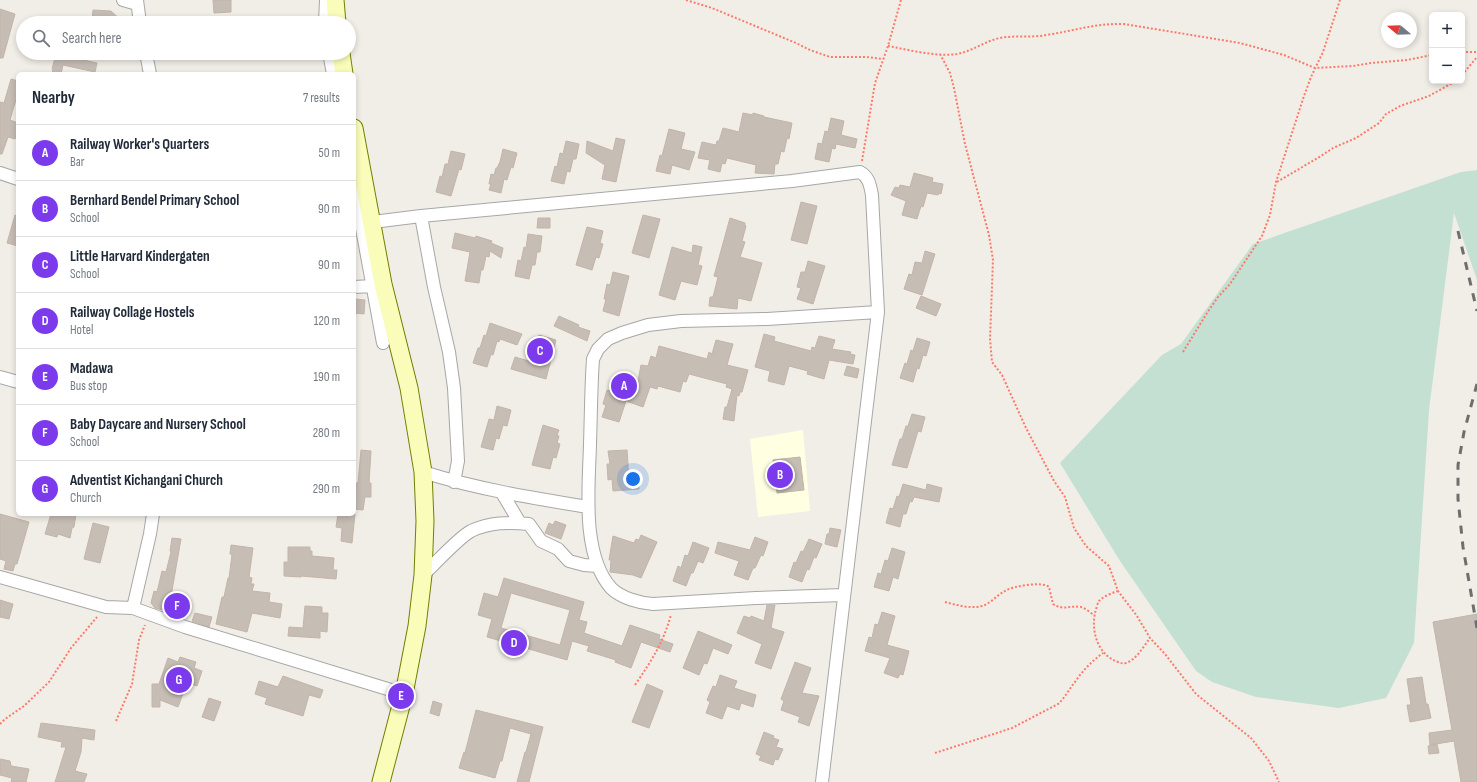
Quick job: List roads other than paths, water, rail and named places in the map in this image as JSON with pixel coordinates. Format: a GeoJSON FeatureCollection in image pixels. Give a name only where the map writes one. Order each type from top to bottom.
{"type":"FeatureCollection","features":[{"type":"Feature","properties":{"kind":"street"},"geometry":{"type":"LineString","coordinates":[[123,0],[137,2],[139,16]]}},
{"type":"Feature","properties":{"kind":"street"},"geometry":{"type":"LineString","coordinates":[[325,16],[326,0]]}},
{"type":"Feature","properties":{"kind":"street"},"geometry":{"type":"LineString","coordinates":[[335,0],[336,16]]}},
{"type":"Feature","properties":{"kind":"street"},"geometry":{"type":"LineString","coordinates":[[147,60],[150,72]]}},
{"type":"Feature","properties":{"kind":"street"},"geometry":{"type":"LineString","coordinates":[[330,60],[333,72]]}},
{"type":"Feature","properties":{"kind":"street"},"geometry":{"type":"LineString","coordinates":[[342,60],[344,72]]}},
{"type":"Feature","properties":{"kind":"street"},"geometry":{"type":"LineString","coordinates":[[356,138],[373,222],[383,342]]}},
{"type":"Feature","properties":{"kind":"street"},"geometry":{"type":"LineString","coordinates":[[373,222],[860,172],[866,175],[870,182],[872,195],[878,312],[822,782]]}},
{"type":"Feature","properties":{"kind":"street"},"geometry":{"type":"LineString","coordinates":[[0,173],[16,178]]}},
{"type":"Feature","properties":{"kind":"street"},"geometry":{"type":"LineString","coordinates":[[356,193],[378,285],[408,388],[423,472],[425,521],[423,575],[416,633],[404,694],[381,782]]}},
{"type":"Feature","properties":{"kind":"street"},"geometry":{"type":"LineString","coordinates":[[421,216],[434,287],[448,346],[454,388],[458,455],[454,482]]}},
{"type":"Feature","properties":{"kind":"street"},"geometry":{"type":"LineString","coordinates":[[356,287],[378,285]]}},
{"type":"Feature","properties":{"kind":"street"},"geometry":{"type":"LineString","coordinates":[[843,596],[756,598],[674,602],[664,604],[642,603],[620,594],[612,588],[597,566],[591,536],[588,507],[593,359],[598,349],[608,339],[629,330],[655,324],[681,321],[768,319],[878,312]]}},
{"type":"Feature","properties":{"kind":"street"},"geometry":{"type":"LineString","coordinates":[[0,377],[16,381]]}},
{"type":"Feature","properties":{"kind":"street"},"geometry":{"type":"LineString","coordinates":[[423,472],[454,482],[588,507]]}},
{"type":"Feature","properties":{"kind":"street"},"geometry":{"type":"LineString","coordinates":[[502,492],[520,523]]}},
{"type":"Feature","properties":{"kind":"street"},"geometry":{"type":"LineString","coordinates":[[133,608],[153,516]]}},
{"type":"Feature","properties":{"kind":"street"},"geometry":{"type":"LineString","coordinates":[[423,575],[470,532],[489,525],[510,522],[529,524],[541,541],[558,549],[569,562],[597,566]]}},
{"type":"Feature","properties":{"kind":"street"},"geometry":{"type":"LineString","coordinates":[[0,577],[106,607],[133,608],[185,627],[404,694]]}},
{"type":"Feature","properties":{"kind":"railway"},"geometry":{"type":"LineString","coordinates":[[1458,231],[1477,311]]}},
{"type":"Feature","properties":{"kind":"railway"},"geometry":{"type":"LineString","coordinates":[[1477,384],[1464,432],[1458,465],[1458,499],[1463,547],[1477,628]]}},
{"type":"Feature","properties":{"kind":"place","name":"Little Harvard Kindergaten"},"geometry":{"type":"Point","coordinates":[540,351]}},
{"type":"Feature","properties":{"kind":"place","name":"Railway Worker's Quarters"},"geometry":{"type":"Point","coordinates":[624,386]}},
{"type":"Feature","properties":{"kind":"place","name":"Bernhard Bendel Primary School"},"geometry":{"type":"Point","coordinates":[780,475]}},
{"type":"Feature","properties":{"kind":"place","name":"Baby Daycare and Nursery School"},"geometry":{"type":"Point","coordinates":[177,606]}},
{"type":"Feature","properties":{"kind":"place","name":"Railway Collage Hostels"},"geometry":{"type":"Point","coordinates":[514,643]}},
{"type":"Feature","properties":{"kind":"place","name":"Adventist Kichangani Church"},"geometry":{"type":"Point","coordinates":[179,680]}},
{"type":"Feature","properties":{"kind":"place","name":"Madawa"},"geometry":{"type":"Point","coordinates":[401,696]}}]}
